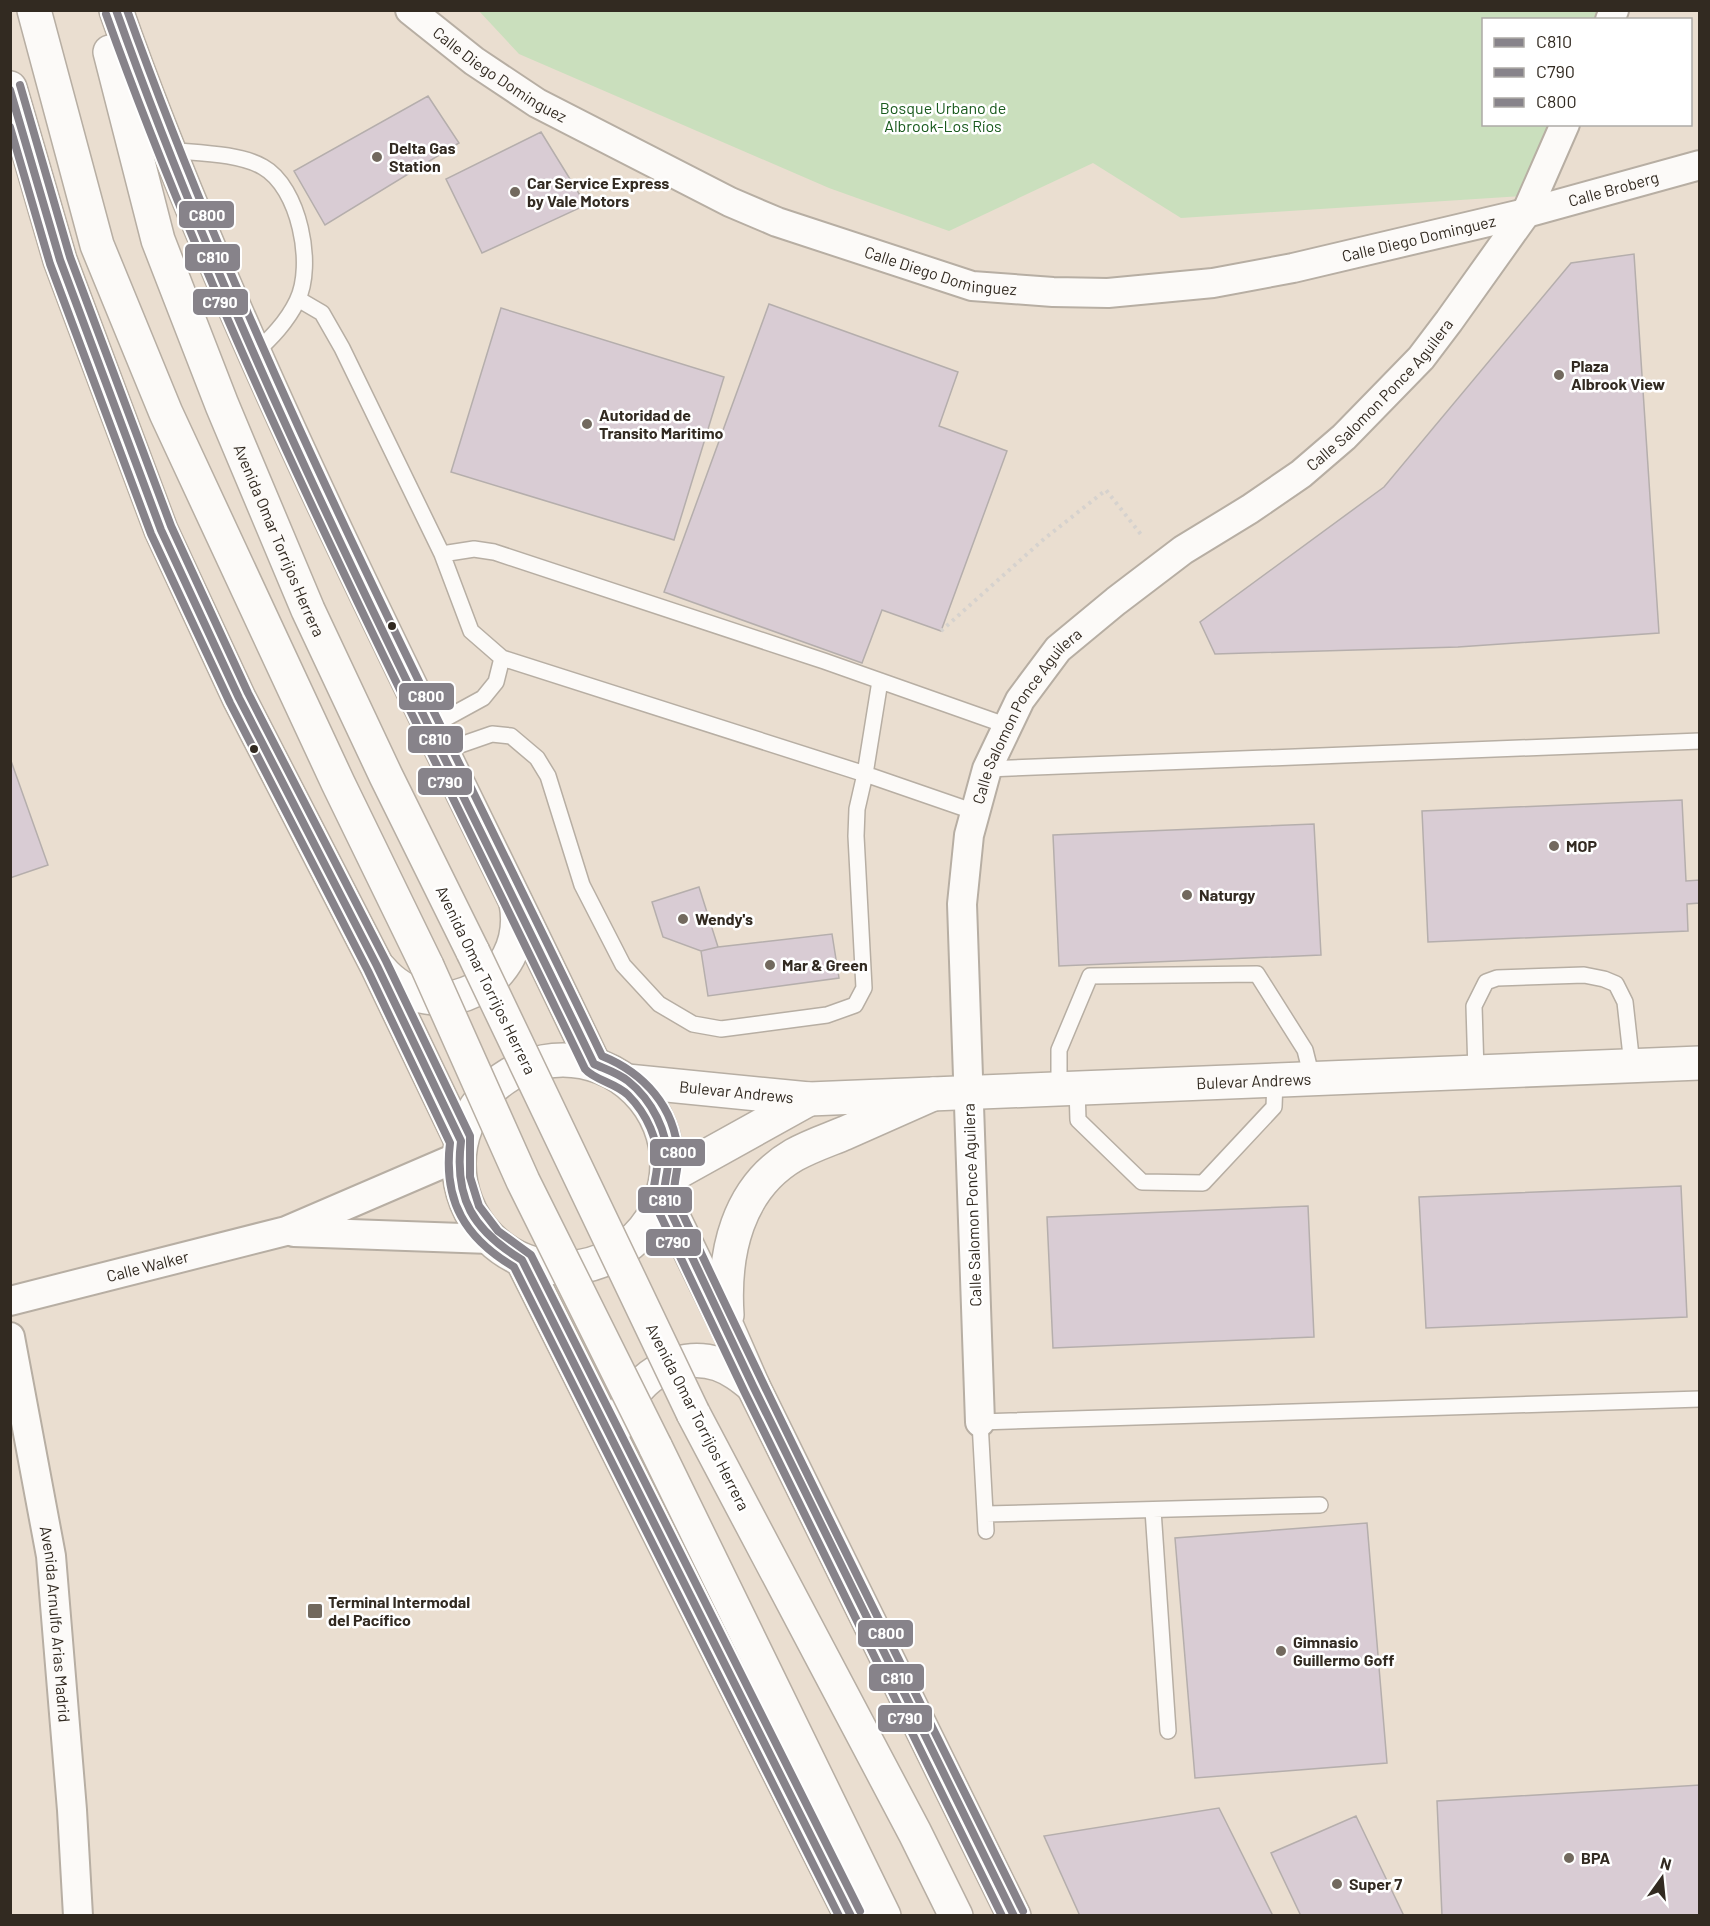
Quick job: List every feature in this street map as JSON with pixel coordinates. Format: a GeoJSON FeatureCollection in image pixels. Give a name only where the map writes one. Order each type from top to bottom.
{"type":"FeatureCollection","features":[{"type":"Feature","properties":{"kind":"main road"},"geometry":{"type":"LineString","coordinates":[[34,10],[97,245],[166,413],[338,783],[427,966],[523,1181],[884,1916]]}},
{"type":"Feature","properties":{"kind":"main road","name":"Avenida Omar Torrijos Herrera"},"geometry":{"type":"LineString","coordinates":[[99,10],[158,240],[222,405],[308,610],[693,1413],[915,1833],[956,1916]]}},
{"type":"Feature","properties":{"kind":"main road"},"geometry":{"type":"LineString","coordinates":[[116,10],[141,84],[254,354],[356,576],[594,1064]]}},
{"type":"Feature","properties":{"kind":"main road"},"geometry":{"type":"LineString","coordinates":[[10,88],[60,260],[161,530],[239,698],[377,966],[459,1149],[460,1182],[468,1207],[490,1239],[522,1260],[554,1268],[582,1267],[609,1258],[633,1242],[657,1211],[665,1187],[667,1150],[663,1131],[648,1103],[627,1081],[594,1064],[560,1059],[526,1066],[496,1083],[474,1110],[459,1149]]}},
{"type":"Feature","properties":{"kind":"main road"},"geometry":{"type":"LineString","coordinates":[[377,966],[399,987],[429,998],[445,999],[474,991],[488,983],[508,960],[515,945],[519,915],[516,900]]}},
{"type":"Feature","properties":{"kind":"main road","name":"Bulevar Andrews"},"geometry":{"type":"LineString","coordinates":[[627,1081],[809,1099],[1700,1063]]}},
{"type":"Feature","properties":{"kind":"main road"},"geometry":{"type":"LineString","coordinates":[[728,1329],[725,1286],[729,1252],[737,1224],[759,1185],[770,1173],[795,1155],[933,1094]]}},
{"type":"Feature","properties":{"kind":"main road","name":"Bulevar Andrews"},"geometry":{"type":"LineString","coordinates":[[665,1187],[809,1099]]}},
{"type":"Feature","properties":{"kind":"main road"},"geometry":{"type":"LineString","coordinates":[[665,1187],[753,1386],[1014,1916]]}},
{"type":"Feature","properties":{"kind":"main road"},"geometry":{"type":"LineString","coordinates":[[522,1260],[851,1916]]}},
{"type":"Feature","properties":{"kind":"main road"},"geometry":{"type":"LineString","coordinates":[[623,1458],[620,1429],[626,1408],[637,1389],[659,1370],[680,1363],[701,1361],[729,1369],[742,1376],[753,1386]]}},
{"type":"Feature","properties":{"kind":"street","name":"Calle Diego Dominguez"},"geometry":{"type":"LineString","coordinates":[[410,10],[474,61],[537,103],[730,202],[777,222],[972,286],[1053,292],[1108,293],[1213,283],[1293,268],[1526,213]]}},
{"type":"Feature","properties":{"kind":"street","name":"Calle Salomon Ponce Aguilera"},"geometry":{"type":"LineString","coordinates":[[980,1422],[962,904],[969,835],[987,770],[1020,700],[1058,649],[1183,550],[1293,480],[1344,436],[1420,358],[1526,213],[1564,126]]}},
{"type":"Feature","properties":{"kind":"street","name":"Calle Broberg"},"geometry":{"type":"LineString","coordinates":[[1526,213],[1700,165]]}},
{"type":"Feature","properties":{"kind":"street","name":"Calle Walker"},"geometry":{"type":"LineString","coordinates":[[10,1301],[286,1231],[459,1149]]}},
{"type":"Feature","properties":{"kind":"street","name":"Calle Walker"},"geometry":{"type":"LineString","coordinates":[[286,1231],[490,1239]]}},
{"type":"Feature","properties":{"kind":"street","name":"Avenida Arnulfo Arias Madrid"},"geometry":{"type":"LineString","coordinates":[[10,1337],[51,1556],[72,1809],[78,1916]]}},
{"type":"Feature","properties":{"kind":"lane"},"geometry":{"type":"LineString","coordinates":[[168,150],[240,159],[263,166],[279,179],[297,210],[303,244],[304,271],[298,298],[280,329],[254,354]]}},
{"type":"Feature","properties":{"kind":"lane"},"geometry":{"type":"LineString","coordinates":[[298,298],[322,313],[342,348],[442,554],[471,631],[502,658],[865,774],[975,812]]}},
{"type":"Feature","properties":{"kind":"lane"},"geometry":{"type":"LineString","coordinates":[[442,554],[474,549],[494,552],[1008,726]]}},
{"type":"Feature","properties":{"kind":"lane"},"geometry":{"type":"LineString","coordinates":[[437,739],[483,698],[496,682],[502,658]]}},
{"type":"Feature","properties":{"kind":"lane"},"geometry":{"type":"LineString","coordinates":[[437,739],[492,734],[511,736],[537,758],[548,776],[582,885],[623,965],[659,1004],[693,1024],[721,1029],[827,1015],[855,1005],[864,988],[856,836],[857,808],[865,774],[880,681]]}},
{"type":"Feature","properties":{"kind":"lane"},"geometry":{"type":"LineString","coordinates":[[987,770],[1700,741]]}},
{"type":"Feature","properties":{"kind":"lane"},"geometry":{"type":"LineString","coordinates":[[1275,1080],[1274,1107],[1203,1183],[1142,1182],[1078,1120],[1059,1050],[1090,976],[1257,974],[1305,1050],[1312,1078]]}},
{"type":"Feature","properties":{"kind":"lane"},"geometry":{"type":"LineString","coordinates":[[1476,1072],[1474,1006],[1486,982],[1497,978],[1584,975],[1616,984],[1625,1002],[1632,1065]]}},
{"type":"Feature","properties":{"kind":"lane"},"geometry":{"type":"LineString","coordinates":[[986,1531],[980,1422],[1700,1400]]}},
{"type":"Feature","properties":{"kind":"lane"},"geometry":{"type":"LineString","coordinates":[[986,1514],[1320,1505]]}},
{"type":"Feature","properties":{"kind":"lane"},"geometry":{"type":"LineString","coordinates":[[1153,1510],[1168,1731]]}},
{"type":"Feature","properties":{"kind":"path"},"geometry":{"type":"LineString","coordinates":[[941,631],[1044,539],[1106,490],[1143,537]]}},
{"type":"Feature","properties":{"kind":"green space","name":"Bosque Urbano de Albrook-Los Ríos"},"geometry":{"type":"Polygon","coordinates":[[[479,11],[1621,11],[1617,18],[1482,18],[1482,126],[1569,126],[1537,195],[1181,218],[1093,163],[949,231],[829,188],[519,54],[479,11]]]}},
{"type":"Feature","properties":{"kind":"building","name":"Delta Gas Station"},"geometry":{"type":"Polygon","coordinates":[[[428,96],[459,143],[325,225],[294,171],[428,96]]]}},
{"type":"Feature","properties":{"kind":"building","name":"Car Service Express by Vale Motors"},"geometry":{"type":"Polygon","coordinates":[[[541,132],[586,205],[482,253],[446,179],[541,132]]]}},
{"type":"Feature","properties":{"kind":"building","name":"Plaza Albrook View"},"geometry":{"type":"Polygon","coordinates":[[[1634,254],[1659,633],[1458,647],[1215,654],[1200,622],[1384,487],[1571,263],[1634,254]]]}},
{"type":"Feature","properties":{"kind":"building"},"geometry":{"type":"Polygon","coordinates":[[[769,304],[958,372],[939,426],[1007,451],[941,631],[882,610],[862,663],[664,592],[769,304]]]}},
{"type":"Feature","properties":{"kind":"building","name":"Autoridad de Transito Maritimo"},"geometry":{"type":"Polygon","coordinates":[[[501,308],[724,377],[674,540],[451,472],[501,308]]]}},
{"type":"Feature","properties":{"kind":"building"},"geometry":{"type":"Polygon","coordinates":[[[10,758],[48,865],[10,878],[10,758]]]}},
{"type":"Feature","properties":{"kind":"building","name":"MOP"},"geometry":{"type":"Polygon","coordinates":[[[1682,800],[1686,881],[1700,880],[1700,903],[1687,904],[1688,931],[1428,942],[1422,811],[1682,800]]]}},
{"type":"Feature","properties":{"kind":"building","name":"Naturgy"},"geometry":{"type":"Polygon","coordinates":[[[1314,824],[1321,955],[1059,966],[1053,835],[1314,824]]]}},
{"type":"Feature","properties":{"kind":"building","name":"Wendy's"},"geometry":{"type":"Polygon","coordinates":[[[699,887],[718,947],[701,951],[663,937],[652,902],[699,887]]]}},
{"type":"Feature","properties":{"kind":"building","name":"Mar & Green"},"geometry":{"type":"Polygon","coordinates":[[[832,934],[839,978],[708,996],[701,951],[832,934]]]}},
{"type":"Feature","properties":{"kind":"building"},"geometry":{"type":"Polygon","coordinates":[[[1681,1186],[1687,1317],[1426,1328],[1419,1197],[1681,1186]]]}},
{"type":"Feature","properties":{"kind":"building"},"geometry":{"type":"Polygon","coordinates":[[[1308,1206],[1314,1337],[1053,1348],[1047,1217],[1308,1206]]]}},
{"type":"Feature","properties":{"kind":"building","name":"Gimnasio Guillermo Goff"},"geometry":{"type":"Polygon","coordinates":[[[1367,1523],[1387,1763],[1195,1778],[1175,1538],[1367,1523]]]}},
{"type":"Feature","properties":{"kind":"building","name":"BPA"},"geometry":{"type":"Polygon","coordinates":[[[1700,1785],[1700,1916],[1442,1916],[1437,1801],[1700,1785]]]}},
{"type":"Feature","properties":{"kind":"building"},"geometry":{"type":"Polygon","coordinates":[[[1219,1808],[1273,1916],[1080,1916],[1044,1836],[1219,1808]]]}},
{"type":"Feature","properties":{"kind":"building","name":"Super 7"},"geometry":{"type":"Polygon","coordinates":[[[1356,1816],[1404,1916],[1301,1916],[1271,1853],[1356,1816]]]}},
{"type":"Feature","properties":{"kind":"transit line","name":"C810"},"geometry":{"type":"LineString","coordinates":[[116,10],[167,146],[222,279],[341,543],[594,1064],[628,1081],[644,1097],[657,1117],[667,1151],[665,1200],[753,1386],[1014,1916]]}},
{"type":"Feature","properties":{"kind":"transit line","name":"C800"},"geometry":{"type":"LineString","coordinates":[[127,10],[232,277],[351,539],[602,1056],[617,1063],[644,1082],[655,1094],[671,1121],[678,1154],[674,1193],[677,1203],[810,1480],[1023,1911]]}},
{"type":"Feature","properties":{"kind":"transit line","name":"C790"},"geometry":{"type":"LineString","coordinates":[[106,14],[157,150],[212,283],[332,548],[585,1069],[628,1095],[646,1119],[656,1147],[655,1204],[744,1391],[1002,1916]]}},
{"type":"Feature","properties":{"kind":"transit line","name":"C800"},"geometry":{"type":"LineString","coordinates":[[20,85],[70,257],[171,526],[248,693],[386,961],[470,1136],[470,1177],[479,1206],[498,1231],[531,1255],[860,1911]]}},
{"type":"Feature","properties":{"kind":"transit line","name":"C810"},"geometry":{"type":"LineString","coordinates":[[10,90],[60,260],[161,530],[239,698],[377,966],[461,1141],[461,1180],[470,1211],[491,1237],[522,1260],[851,1916]]}},
{"type":"Feature","properties":{"kind":"transit line","name":"C790"},"geometry":{"type":"LineString","coordinates":[[10,127],[50,264],[151,534],[230,703],[368,971],[450,1143],[450,1183],[461,1216],[482,1244],[514,1267],[839,1916]]}},
{"type":"Feature","properties":{"kind":"place","name":"Delta Gas Station"},"geometry":{"type":"Point","coordinates":[377,157]}},
{"type":"Feature","properties":{"kind":"place","name":"Car Service Express by Vale Motors"},"geometry":{"type":"Point","coordinates":[515,192]}},
{"type":"Feature","properties":{"kind":"place","name":"Plaza Albrook View"},"geometry":{"type":"Point","coordinates":[1559,375]}},
{"type":"Feature","properties":{"kind":"place","name":"Autoridad de Transito Maritimo"},"geometry":{"type":"Point","coordinates":[587,424]}},
{"type":"Feature","properties":{"kind":"place","name":"MOP"},"geometry":{"type":"Point","coordinates":[1554,846]}},
{"type":"Feature","properties":{"kind":"place","name":"Naturgy"},"geometry":{"type":"Point","coordinates":[1187,895]}},
{"type":"Feature","properties":{"kind":"place","name":"Wendy's"},"geometry":{"type":"Point","coordinates":[683,919]}},
{"type":"Feature","properties":{"kind":"place","name":"Mar & Green"},"geometry":{"type":"Point","coordinates":[770,965]}},
{"type":"Feature","properties":{"kind":"place","name":"Terminal Intermodal del Pacífico"},"geometry":{"type":"Point","coordinates":[315,1611]}},
{"type":"Feature","properties":{"kind":"place","name":"Gimnasio Guillermo Goff"},"geometry":{"type":"Point","coordinates":[1281,1651]}},
{"type":"Feature","properties":{"kind":"place","name":"BPA"},"geometry":{"type":"Point","coordinates":[1569,1858]}},
{"type":"Feature","properties":{"kind":"place","name":"Super 7"},"geometry":{"type":"Point","coordinates":[1337,1884]}}]}
